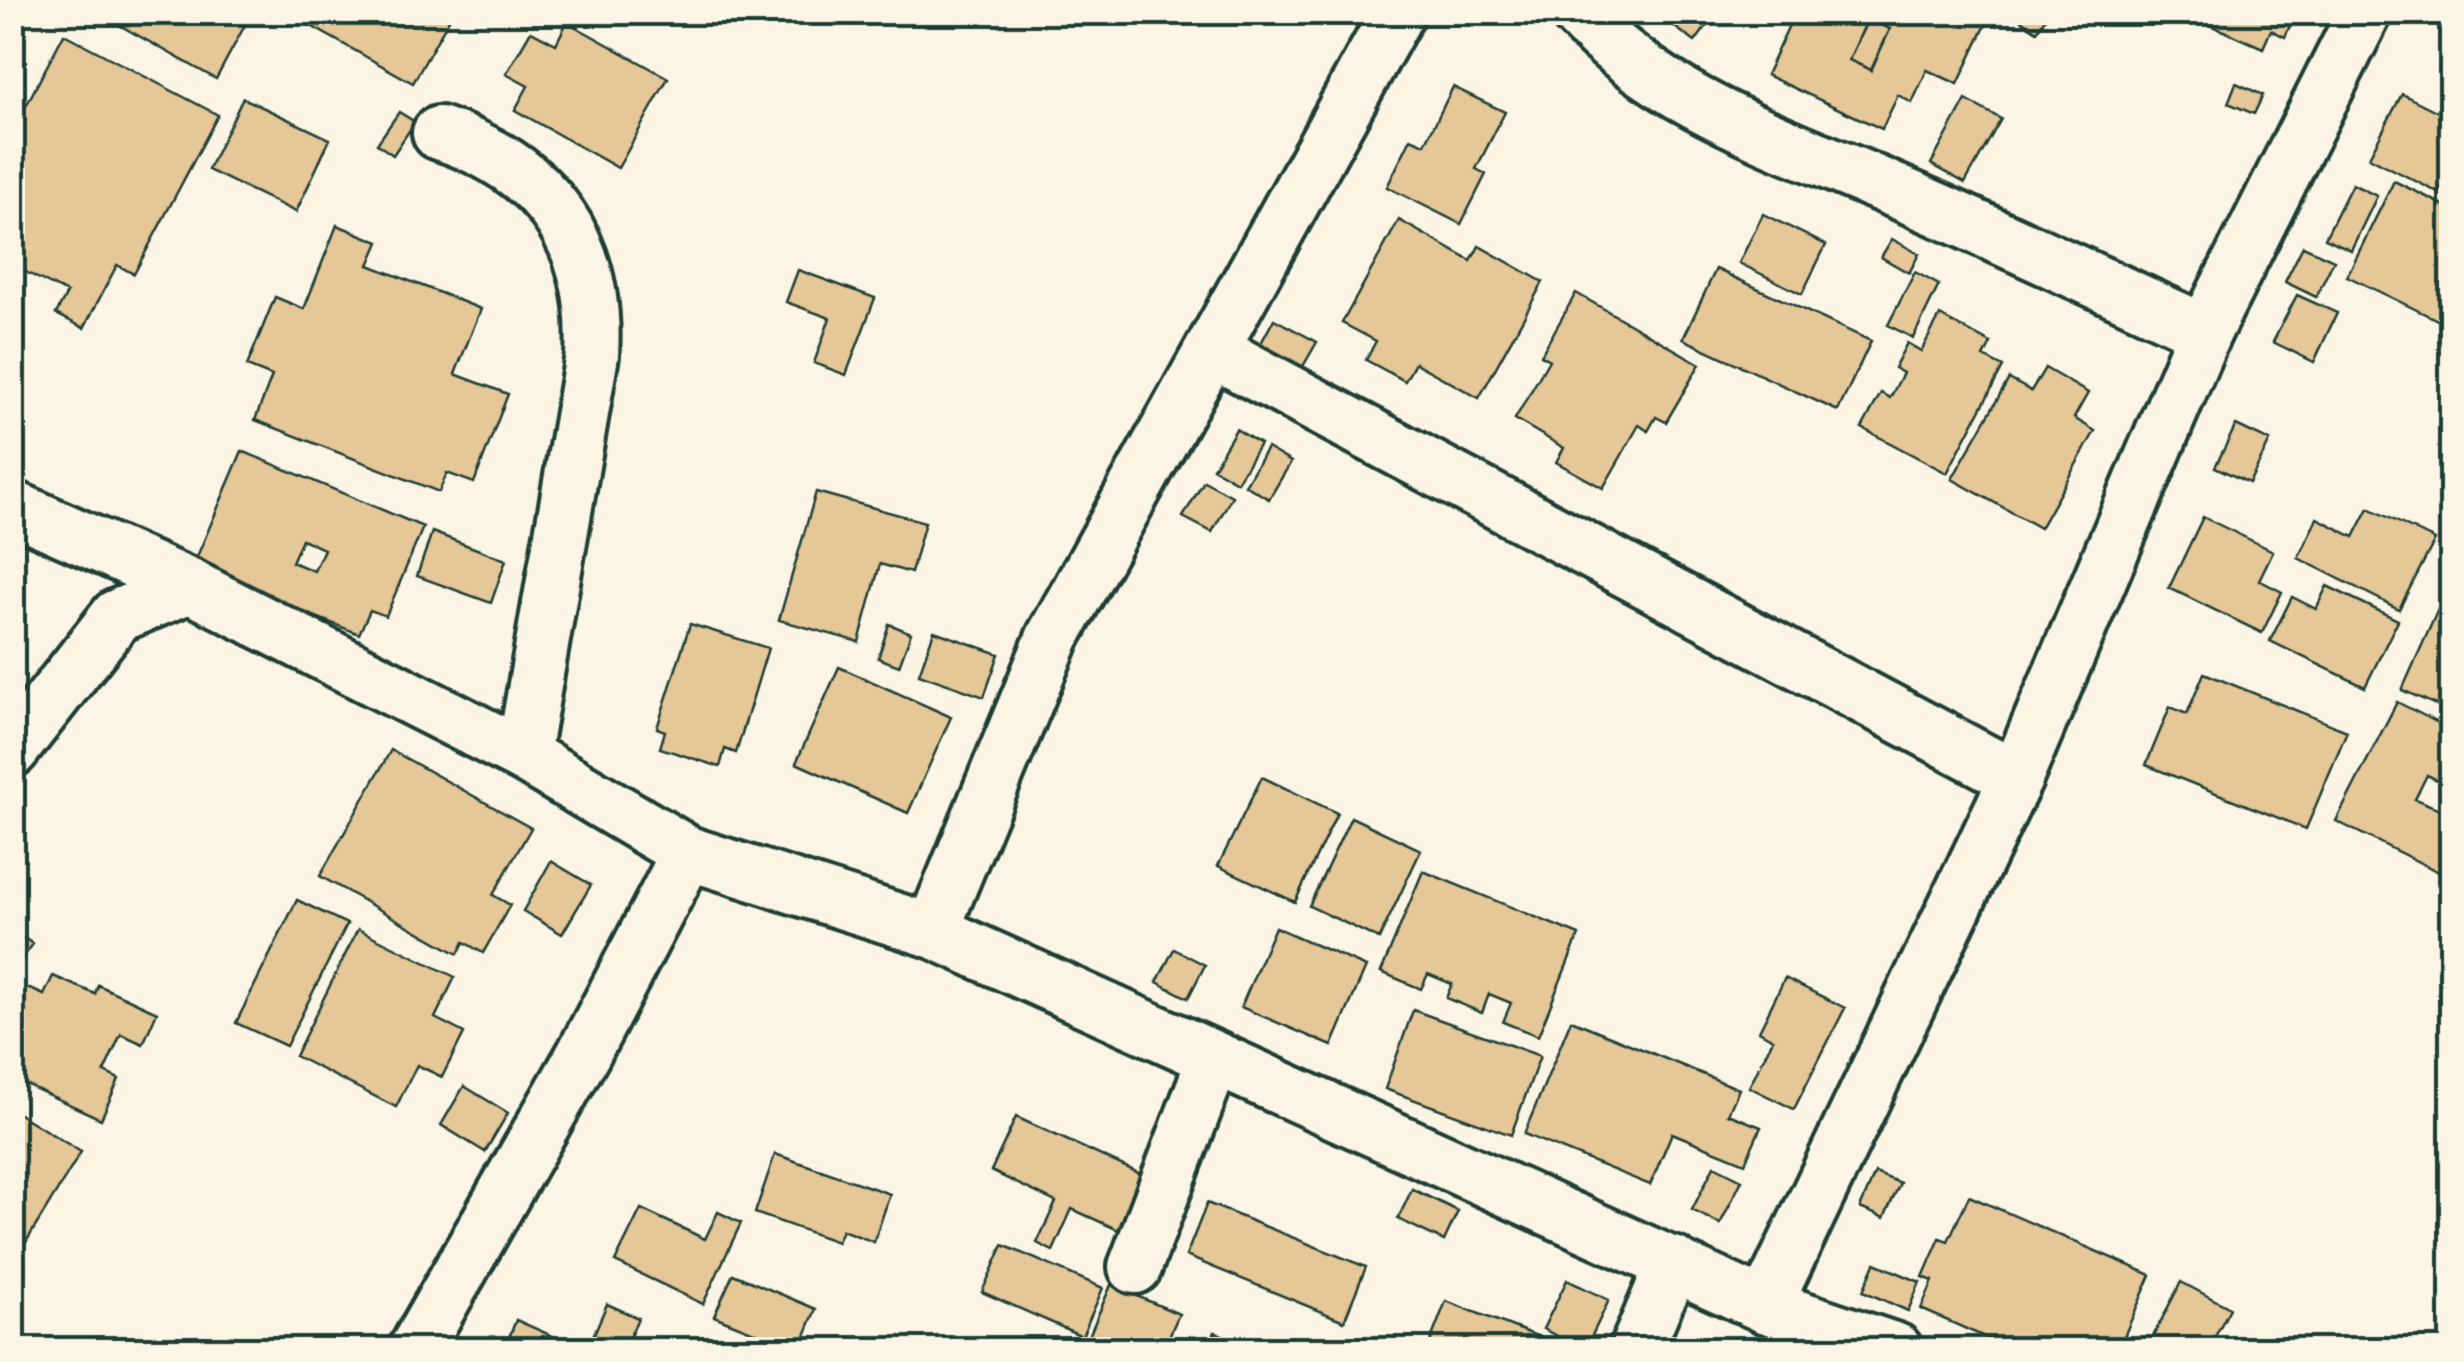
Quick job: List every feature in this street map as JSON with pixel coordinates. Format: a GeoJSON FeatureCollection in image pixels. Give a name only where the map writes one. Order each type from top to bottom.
{"type":"FeatureCollection","features":[{"type":"Feature","properties":{"kind":"street"},"geometry":{"type":"LineString","coordinates":[[932,931],[1053,638],[1215,352],[1398,12]]}},
{"type":"Feature","properties":{"kind":"street"},"geometry":{"type":"LineString","coordinates":[[1577,12],[1611,49],[1704,110],[1905,195],[2205,331]]}},
{"type":"Feature","properties":{"kind":"street"},"geometry":{"type":"LineString","coordinates":[[1766,1306],[2016,778],[2205,331],[2365,12]]}},
{"type":"Feature","properties":{"kind":"street"},"geometry":{"type":"LineString","coordinates":[[439,133],[507,162],[559,213],[578,246],[594,318],[592,355],[523,755]]}},
{"type":"Feature","properties":{"kind":"street"},"geometry":{"type":"LineString","coordinates":[[1215,352],[2016,778]]}},
{"type":"Feature","properties":{"kind":"street"},"geometry":{"type":"LineString","coordinates":[[12,507],[190,586],[523,755],[688,853],[932,931],[1766,1306],[1896,1350]]}},
{"type":"Feature","properties":{"kind":"street"},"geometry":{"type":"LineString","coordinates":[[12,750],[117,616],[190,586]]}},
{"type":"Feature","properties":{"kind":"street"},"geometry":{"type":"LineString","coordinates":[[414,1350],[584,1052],[688,853]]}},
{"type":"Feature","properties":{"kind":"street"},"geometry":{"type":"LineString","coordinates":[[1135,1266],[1214,1058]]}},
{"type":"Feature","properties":{"kind":"street"},"geometry":{"type":"LineString","coordinates":[[1636,1350],[1673,1263]]}},
{"type":"Feature","properties":{"kind":"building"},"geometry":{"type":"Polygon","coordinates":[[[96,12],[252,12],[216,79],[96,12]]]}},
{"type":"Feature","properties":{"kind":"building"},"geometry":{"type":"Polygon","coordinates":[[[309,12],[453,12],[413,83],[304,22],[309,12]]]}},
{"type":"Feature","properties":{"kind":"building"},"geometry":{"type":"Polygon","coordinates":[[[1655,12],[1717,12],[1695,42],[1655,12]]]}},
{"type":"Feature","properties":{"kind":"building"},"geometry":{"type":"Polygon","coordinates":[[[1795,12],[1976,12],[1989,18],[1958,84],[1927,70],[1912,103],[1898,95],[1882,129],[1766,75],[1795,12]],[[1868,19],[1849,60],[1871,70],[1890,29],[1868,19]]]}},
{"type":"Feature","properties":{"kind":"building"},"geometry":{"type":"Polygon","coordinates":[[[2009,12],[2049,12],[2037,31],[2009,12]]]}},
{"type":"Feature","properties":{"kind":"building"},"geometry":{"type":"Polygon","coordinates":[[[2181,12],[2296,12],[2285,37],[2271,30],[2263,48],[2181,12]]]}},
{"type":"Feature","properties":{"kind":"building"},"geometry":{"type":"Polygon","coordinates":[[[1868,19],[1890,29],[1871,70],[1849,60],[1868,19]]]}},
{"type":"Feature","properties":{"kind":"building"},"geometry":{"type":"Polygon","coordinates":[[[567,22],[668,78],[618,168],[515,110],[528,86],[506,74],[531,31],[556,44],[567,22]]]}},
{"type":"Feature","properties":{"kind":"building"},"geometry":{"type":"Polygon","coordinates":[[[64,34],[218,115],[134,274],[117,265],[84,328],[56,314],[67,293],[12,265],[12,132],[64,34]]]}},
{"type":"Feature","properties":{"kind":"building"},"geometry":{"type":"Polygon","coordinates":[[[2236,83],[2263,95],[2254,114],[2228,103],[2236,83]]]}},
{"type":"Feature","properties":{"kind":"building"},"geometry":{"type":"Polygon","coordinates":[[[1453,87],[1505,112],[1476,169],[1486,174],[1461,224],[1387,187],[1411,138],[1425,144],[1453,87]]]}},
{"type":"Feature","properties":{"kind":"building"},"geometry":{"type":"Polygon","coordinates":[[[2402,94],[2452,119],[2452,169],[2439,193],[2369,157],[2402,94]]]}},
{"type":"Feature","properties":{"kind":"building"},"geometry":{"type":"Polygon","coordinates":[[[243,98],[330,139],[296,212],[208,170],[243,98]]]}},
{"type":"Feature","properties":{"kind":"building"},"geometry":{"type":"Polygon","coordinates":[[[1966,100],[2001,119],[1965,183],[1931,164],[1966,100]]]}},
{"type":"Feature","properties":{"kind":"building"},"geometry":{"type":"Polygon","coordinates":[[[399,112],[415,122],[393,155],[377,144],[399,112]]]}},
{"type":"Feature","properties":{"kind":"building"},"geometry":{"type":"Polygon","coordinates":[[[2394,181],[2452,209],[2452,327],[2347,276],[2394,181]]]}},
{"type":"Feature","properties":{"kind":"building"},"geometry":{"type":"Polygon","coordinates":[[[2352,184],[2377,196],[2351,250],[2325,238],[2352,184]]]}},
{"type":"Feature","properties":{"kind":"building"},"geometry":{"type":"Polygon","coordinates":[[[1763,214],[1826,245],[1802,294],[1739,263],[1763,214]]]}},
{"type":"Feature","properties":{"kind":"building"},"geometry":{"type":"Polygon","coordinates":[[[1399,220],[1471,261],[1479,246],[1543,282],[1479,398],[1415,363],[1405,381],[1366,360],[1376,341],[1342,323],[1399,220]]]}},
{"type":"Feature","properties":{"kind":"building"},"geometry":{"type":"Polygon","coordinates":[[[337,225],[379,242],[369,265],[481,309],[455,374],[508,394],[474,483],[447,473],[439,492],[255,420],[272,376],[247,366],[275,297],[304,309],[337,225]]]}},
{"type":"Feature","properties":{"kind":"building"},"geometry":{"type":"Polygon","coordinates":[[[1892,239],[1919,254],[1909,273],[1881,257],[1892,239]]]}},
{"type":"Feature","properties":{"kind":"building"},"geometry":{"type":"Polygon","coordinates":[[[2303,246],[2334,260],[2316,297],[2285,282],[2303,246]]]}},
{"type":"Feature","properties":{"kind":"building"},"geometry":{"type":"Polygon","coordinates":[[[1716,269],[1871,341],[1838,411],[1683,339],[1716,269]]]}},
{"type":"Feature","properties":{"kind":"building"},"geometry":{"type":"Polygon","coordinates":[[[798,270],[875,298],[846,375],[814,363],[830,318],[786,302],[798,270]]]}},
{"type":"Feature","properties":{"kind":"building"},"geometry":{"type":"Polygon","coordinates":[[[1915,272],[1939,285],[1913,338],[1888,325],[1915,272]]]}},
{"type":"Feature","properties":{"kind":"building"},"geometry":{"type":"Polygon","coordinates":[[[1576,293],[1700,364],[1666,422],[1656,417],[1648,431],[1639,425],[1603,488],[1556,462],[1564,448],[1515,419],[1549,360],[1541,355],[1576,293]]]}},
{"type":"Feature","properties":{"kind":"building"},"geometry":{"type":"Polygon","coordinates":[[[2297,295],[2337,313],[2314,362],[2273,342],[2297,295]]]}},
{"type":"Feature","properties":{"kind":"building"},"geometry":{"type":"Polygon","coordinates":[[[1940,316],[1991,343],[1984,357],[2003,367],[1947,473],[1862,428],[1881,393],[1890,398],[1903,373],[1894,368],[1907,343],[1921,351],[1940,316]]]}},
{"type":"Feature","properties":{"kind":"building"},"geometry":{"type":"Polygon","coordinates":[[[1274,319],[1317,342],[1302,368],[1260,345],[1274,319]]]}},
{"type":"Feature","properties":{"kind":"building"},"geometry":{"type":"Polygon","coordinates":[[[2045,368],[2088,393],[2074,418],[2095,431],[2040,528],[1952,479],[2009,379],[2031,391],[2045,368]]]}},
{"type":"Feature","properties":{"kind":"building"},"geometry":{"type":"Polygon","coordinates":[[[2236,425],[2270,441],[2249,483],[2215,467],[2236,425]]]}},
{"type":"Feature","properties":{"kind":"building"},"geometry":{"type":"Polygon","coordinates":[[[1236,429],[1260,444],[1237,482],[1213,468],[1236,429]]]}},
{"type":"Feature","properties":{"kind":"building"},"geometry":{"type":"Polygon","coordinates":[[[1267,448],[1291,462],[1269,499],[1245,485],[1267,448]]]}},
{"type":"Feature","properties":{"kind":"building"},"geometry":{"type":"Polygon","coordinates":[[[242,451],[423,527],[386,616],[370,610],[359,634],[299,610],[295,618],[190,573],[242,451]],[[302,539],[292,562],[314,571],[324,549],[302,539]]]}},
{"type":"Feature","properties":{"kind":"building"},"geometry":{"type":"Polygon","coordinates":[[[1204,481],[1232,496],[1212,532],[1183,517],[1204,481]]]}},
{"type":"Feature","properties":{"kind":"building"},"geometry":{"type":"Polygon","coordinates":[[[816,492],[925,522],[911,573],[880,564],[859,642],[779,620],[816,492]]]}},
{"type":"Feature","properties":{"kind":"building"},"geometry":{"type":"Polygon","coordinates":[[[2369,508],[2435,540],[2399,609],[2298,558],[2317,518],[2354,537],[2369,508]]]}},
{"type":"Feature","properties":{"kind":"building"},"geometry":{"type":"Polygon","coordinates":[[[2203,517],[2273,551],[2259,580],[2282,592],[2262,633],[2169,588],[2203,517]]]}},
{"type":"Feature","properties":{"kind":"building"},"geometry":{"type":"Polygon","coordinates":[[[432,532],[506,560],[491,603],[417,576],[432,532]]]}},
{"type":"Feature","properties":{"kind":"building"},"geometry":{"type":"Polygon","coordinates":[[[2452,578],[2452,712],[2402,690],[2452,578]]]}},
{"type":"Feature","properties":{"kind":"building"},"geometry":{"type":"Polygon","coordinates":[[[2327,586],[2398,620],[2365,687],[2270,641],[2292,597],[2316,609],[2327,586]]]}},
{"type":"Feature","properties":{"kind":"building"},"geometry":{"type":"Polygon","coordinates":[[[690,624],[768,648],[736,753],[725,749],[720,767],[660,748],[665,731],[657,728],[690,624]]]}},
{"type":"Feature","properties":{"kind":"building"},"geometry":{"type":"Polygon","coordinates":[[[889,624],[911,633],[899,666],[878,658],[889,624]]]}},
{"type":"Feature","properties":{"kind":"building"},"geometry":{"type":"Polygon","coordinates":[[[934,631],[999,654],[984,697],[919,674],[934,631]]]}},
{"type":"Feature","properties":{"kind":"building"},"geometry":{"type":"Polygon","coordinates":[[[839,667],[951,717],[908,813],[796,763],[839,667]]]}},
{"type":"Feature","properties":{"kind":"building"},"geometry":{"type":"Polygon","coordinates":[[[2204,673],[2347,731],[2306,829],[2146,765],[2170,707],[2187,714],[2204,673]]]}},
{"type":"Feature","properties":{"kind":"building"},"geometry":{"type":"Polygon","coordinates":[[[2397,702],[2452,730],[2452,787],[2427,775],[2415,799],[2452,814],[2452,848],[2439,872],[2336,821],[2397,702]]]}},
{"type":"Feature","properties":{"kind":"building"},"geometry":{"type":"Polygon","coordinates":[[[391,750],[531,828],[493,895],[510,905],[483,953],[464,942],[458,954],[320,876],[391,750]]]}},
{"type":"Feature","properties":{"kind":"building"},"geometry":{"type":"Polygon","coordinates":[[[1262,777],[1337,813],[1295,902],[1218,866],[1262,777]]]}},
{"type":"Feature","properties":{"kind":"building"},"geometry":{"type":"Polygon","coordinates":[[[1351,817],[1421,850],[1379,939],[1309,906],[1351,817]]]}},
{"type":"Feature","properties":{"kind":"building"},"geometry":{"type":"Polygon","coordinates":[[[551,861],[591,885],[562,934],[523,911],[551,861]]]}},
{"type":"Feature","properties":{"kind":"building"},"geometry":{"type":"Polygon","coordinates":[[[1423,871],[1579,935],[1538,1036],[1503,1022],[1511,1003],[1489,994],[1482,1013],[1446,998],[1452,984],[1428,974],[1421,989],[1381,972],[1423,871]]]}},
{"type":"Feature","properties":{"kind":"building"},"geometry":{"type":"Polygon","coordinates":[[[297,900],[347,924],[286,1046],[236,1023],[297,900]]]}},
{"type":"Feature","properties":{"kind":"building"},"geometry":{"type":"Polygon","coordinates":[[[1275,927],[1366,967],[1332,1046],[1241,1007],[1275,927]]]}},
{"type":"Feature","properties":{"kind":"building"},"geometry":{"type":"Polygon","coordinates":[[[358,929],[455,977],[435,1018],[464,1033],[442,1077],[417,1065],[396,1107],[295,1056],[358,929]]]}},
{"type":"Feature","properties":{"kind":"building"},"geometry":{"type":"Polygon","coordinates":[[[12,930],[33,944],[12,973],[12,930]]]}},
{"type":"Feature","properties":{"kind":"building"},"geometry":{"type":"Polygon","coordinates":[[[1174,949],[1205,965],[1188,998],[1157,982],[1174,949]]]}},
{"type":"Feature","properties":{"kind":"building"},"geometry":{"type":"Polygon","coordinates":[[[53,976],[95,994],[98,985],[157,1012],[143,1044],[121,1034],[104,1072],[119,1079],[101,1119],[12,1078],[12,999],[19,984],[44,995],[53,976]]]}},
{"type":"Feature","properties":{"kind":"building"},"geometry":{"type":"Polygon","coordinates":[[[1785,978],[1845,1008],[1794,1109],[1749,1087],[1773,1039],[1759,1031],[1785,978]]]}},
{"type":"Feature","properties":{"kind":"building"},"geometry":{"type":"Polygon","coordinates":[[[1413,1010],[1540,1056],[1511,1135],[1385,1089],[1413,1010]]]}},
{"type":"Feature","properties":{"kind":"building"},"geometry":{"type":"Polygon","coordinates":[[[1571,1020],[1739,1089],[1728,1114],[1761,1127],[1745,1163],[1672,1133],[1650,1185],[1524,1134],[1571,1020]]]}},
{"type":"Feature","properties":{"kind":"building"},"geometry":{"type":"Polygon","coordinates":[[[464,1086],[508,1113],[485,1152],[441,1125],[464,1086]]]}},
{"type":"Feature","properties":{"kind":"building"},"geometry":{"type":"Polygon","coordinates":[[[14,1111],[81,1152],[23,1247],[12,1240],[14,1111]]]}},
{"type":"Feature","properties":{"kind":"building"},"geometry":{"type":"Polygon","coordinates":[[[1016,1117],[1150,1178],[1125,1233],[1072,1209],[1053,1251],[1037,1243],[1056,1202],[991,1171],[1016,1117]]]}},
{"type":"Feature","properties":{"kind":"building"},"geometry":{"type":"Polygon","coordinates":[[[775,1154],[890,1194],[874,1242],[842,1230],[837,1242],[755,1213],[775,1154]]]}},
{"type":"Feature","properties":{"kind":"building"},"geometry":{"type":"Polygon","coordinates":[[[1714,1166],[1742,1180],[1720,1224],[1692,1210],[1714,1166]]]}},
{"type":"Feature","properties":{"kind":"building"},"geometry":{"type":"Polygon","coordinates":[[[1875,1173],[1900,1183],[1884,1218],[1860,1208],[1875,1173]]]}},
{"type":"Feature","properties":{"kind":"building"},"geometry":{"type":"Polygon","coordinates":[[[1412,1189],[1458,1211],[1444,1241],[1398,1219],[1412,1189]]]}},
{"type":"Feature","properties":{"kind":"building"},"geometry":{"type":"Polygon","coordinates":[[[1969,1196],[2151,1275],[2118,1350],[2014,1350],[1921,1309],[1933,1281],[1923,1277],[1940,1238],[1948,1241],[1969,1196]]]}},
{"type":"Feature","properties":{"kind":"building"},"geometry":{"type":"Polygon","coordinates":[[[1207,1203],[1366,1267],[1344,1321],[1186,1256],[1207,1203]]]}},
{"type":"Feature","properties":{"kind":"building"},"geometry":{"type":"Polygon","coordinates":[[[641,1209],[705,1239],[718,1212],[741,1223],[703,1304],[615,1262],[641,1209]]]}},
{"type":"Feature","properties":{"kind":"building"},"geometry":{"type":"Polygon","coordinates":[[[1003,1245],[1103,1288],[1082,1336],[982,1292],[1003,1245]]]}},
{"type":"Feature","properties":{"kind":"building"},"geometry":{"type":"Polygon","coordinates":[[[1875,1263],[1920,1282],[1908,1311],[1863,1291],[1875,1263]]]}},
{"type":"Feature","properties":{"kind":"building"},"geometry":{"type":"Polygon","coordinates":[[[733,1274],[816,1309],[799,1350],[714,1316],[733,1274]]]}},
{"type":"Feature","properties":{"kind":"building"},"geometry":{"type":"Polygon","coordinates":[[[1567,1280],[1609,1300],[1585,1350],[1543,1329],[1567,1280]]]}},
{"type":"Feature","properties":{"kind":"building"},"geometry":{"type":"Polygon","coordinates":[[[2181,1282],[2230,1308],[2208,1350],[2146,1350],[2181,1282]]]}},
{"type":"Feature","properties":{"kind":"building"},"geometry":{"type":"Polygon","coordinates":[[[1111,1285],[1179,1314],[1163,1350],[1083,1350],[1111,1285]]]}},
{"type":"Feature","properties":{"kind":"building"},"geometry":{"type":"Polygon","coordinates":[[[1446,1301],[1573,1350],[1427,1350],[1446,1301]]]}},
{"type":"Feature","properties":{"kind":"building"},"geometry":{"type":"Polygon","coordinates":[[[607,1304],[638,1318],[624,1350],[604,1350],[590,1343],[607,1304]]]}},
{"type":"Feature","properties":{"kind":"building"},"geometry":{"type":"Polygon","coordinates":[[[516,1320],[566,1342],[562,1350],[504,1350],[516,1320]]]}},
{"type":"Feature","properties":{"kind":"building"},"geometry":{"type":"Polygon","coordinates":[[[1215,1332],[1257,1350],[1207,1350],[1215,1332]]]}}]}
